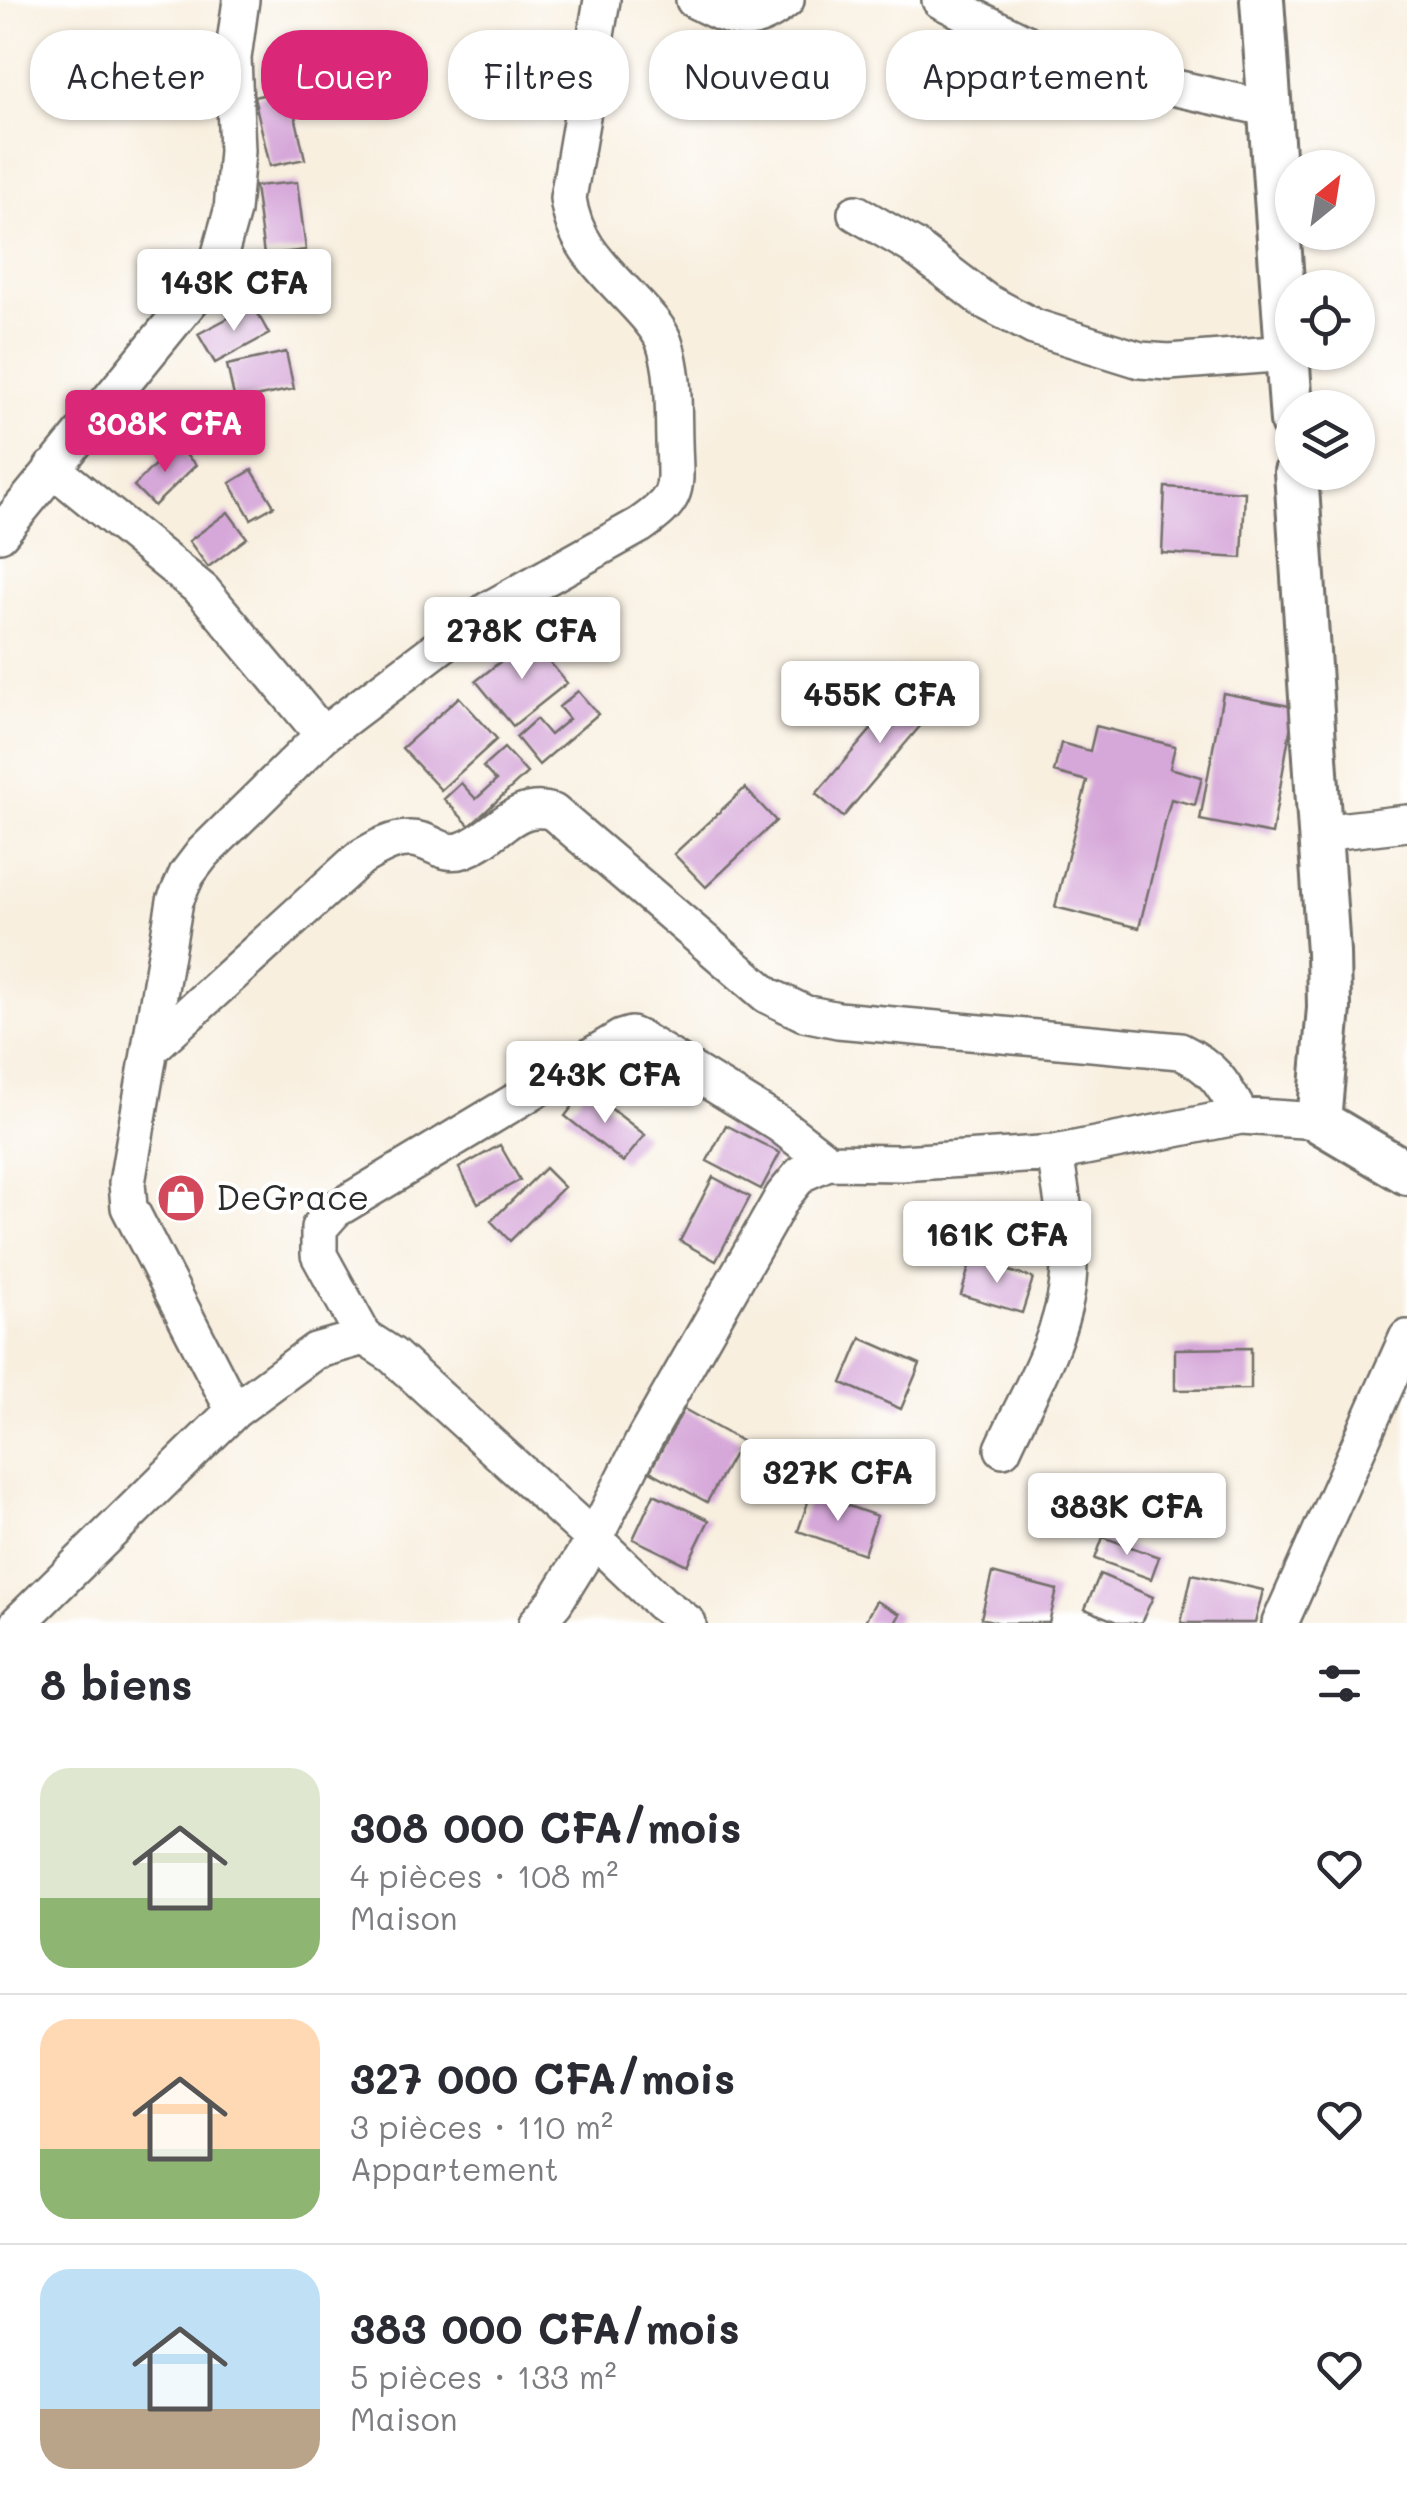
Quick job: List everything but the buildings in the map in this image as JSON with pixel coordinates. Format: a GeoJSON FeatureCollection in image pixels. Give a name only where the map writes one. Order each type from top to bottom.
{"type":"FeatureCollection","features":[{"type":"Feature","properties":{"kind":"street"},"geometry":{"type":"LineString","coordinates":[[0,534],[196,294],[218,261],[232,211],[237,151],[233,58],[241,0]]}},
{"type":"Feature","properties":{"kind":"street"},"geometry":{"type":"LineString","coordinates":[[234,1411],[130,1206],[127,1182],[175,902],[187,874],[203,852],[323,735],[488,610],[640,525],[662,510],[675,493],[673,384],[664,341],[651,320],[583,245],[571,222],[568,198],[602,0]]}},
{"type":"Feature","properties":{"kind":"street"},"geometry":{"type":"LineString","coordinates":[[694,0],[732,18],[753,21],[770,14],[786,0]]}},
{"type":"Feature","properties":{"kind":"street"},"geometry":{"type":"LineString","coordinates":[[940,0],[1068,64],[1270,109]]}},
{"type":"Feature","properties":{"kind":"street"},"geometry":{"type":"LineString","coordinates":[[1262,0],[1282,270]]}},
{"type":"Feature","properties":{"kind":"street"},"geometry":{"type":"LineString","coordinates":[[856,213],[913,246],[985,301],[1034,327],[1140,360],[1169,362],[1275,354]]}},
{"type":"Feature","properties":{"kind":"street"},"geometry":{"type":"LineString","coordinates":[[52,468],[203,591],[323,735]]}},
{"type":"Feature","properties":{"kind":"street"},"geometry":{"type":"LineString","coordinates":[[1297,490],[1329,1008],[1318,1122]]}},
{"type":"Feature","properties":{"kind":"street"},"geometry":{"type":"LineString","coordinates":[[150,1048],[372,851],[412,838],[448,853],[466,849],[537,806],[553,812],[768,995],[804,1013],[838,1020],[1180,1051],[1203,1062],[1220,1079],[1241,1116]]}},
{"type":"Feature","properties":{"kind":"street"},"geometry":{"type":"LineString","coordinates":[[1321,833],[1407,823]]}},
{"type":"Feature","properties":{"kind":"street"},"geometry":{"type":"LineString","coordinates":[[688,1623],[661,1603],[392,1355],[364,1337],[319,1256],[319,1228],[335,1210],[631,1035],[779,1124],[828,1162]]}},
{"type":"Feature","properties":{"kind":"street"},"geometry":{"type":"LineString","coordinates":[[536,1623],[555,1602],[594,1539],[645,1438],[783,1196],[801,1174],[828,1162],[901,1163],[1055,1153],[1241,1116],[1318,1122],[1407,1173]]}},
{"type":"Feature","properties":{"kind":"street"},"geometry":{"type":"LineString","coordinates":[[1003,1449],[1054,1337],[1066,1299],[1069,1260],[1055,1153]]}},
{"type":"Feature","properties":{"kind":"street"},"geometry":{"type":"LineString","coordinates":[[0,1605],[18,1623],[234,1411],[316,1351],[364,1337]]}},
{"type":"Feature","properties":{"kind":"street"},"geometry":{"type":"LineString","coordinates":[[1280,1623],[1407,1338]]}},
{"type":"Feature","properties":{"kind":"place","name":"DeGrace"},"geometry":{"type":"Point","coordinates":[181,1198]}}]}
